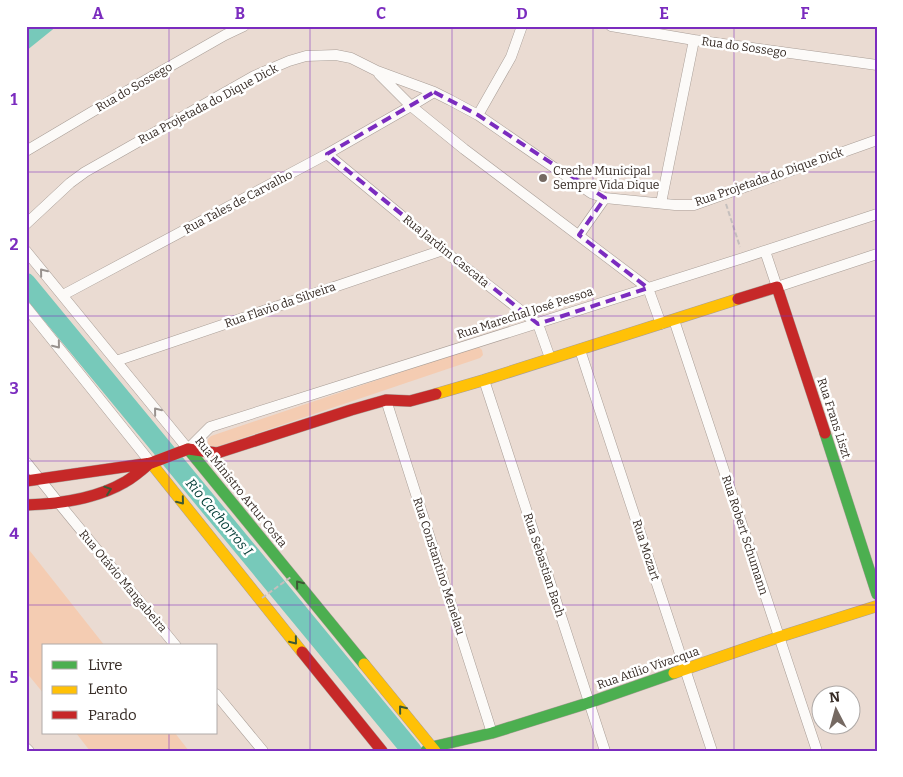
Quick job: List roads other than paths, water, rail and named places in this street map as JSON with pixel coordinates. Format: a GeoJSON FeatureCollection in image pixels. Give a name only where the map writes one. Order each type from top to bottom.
{"type":"FeatureCollection","features":[{"type":"Feature","properties":{"kind":"street","name":"Rua do Sossego"},"geometry":{"type":"LineString","coordinates":[[26,151],[139,84],[244,26]]}},
{"type":"Feature","properties":{"kind":"street"},"geometry":{"type":"LineString","coordinates":[[478,116],[511,57],[522,26]]}},
{"type":"Feature","properties":{"kind":"street","name":"Rua do Sossego"},"geometry":{"type":"LineString","coordinates":[[611,26],[694,40],[877,65]]}},
{"type":"Feature","properties":{"kind":"street"},"geometry":{"type":"LineString","coordinates":[[661,203],[694,40]]}},
{"type":"Feature","properties":{"kind":"street","name":"Rua Projetada do Dique Dick"},"geometry":{"type":"LineString","coordinates":[[26,224],[70,182],[85,172],[254,76],[306,56],[336,55],[351,58],[377,71],[434,92],[478,116],[591,193],[605,198],[675,205],[694,204],[877,140]]}},
{"type":"Feature","properties":{"kind":"street"},"geometry":{"type":"LineString","coordinates":[[377,71],[411,106],[464,149],[648,288],[661,324]]}},
{"type":"Feature","properties":{"kind":"street","name":"Rua Tales de Carvalho"},"geometry":{"type":"LineString","coordinates":[[63,295],[327,154],[434,92]]}},
{"type":"Feature","properties":{"kind":"street","name":"Rua Jardim Cascata"},"geometry":{"type":"LineString","coordinates":[[327,154],[443,250],[538,324]]}},
{"type":"Feature","properties":{"kind":"street"},"geometry":{"type":"LineString","coordinates":[[579,235],[605,198]]}},
{"type":"Feature","properties":{"kind":"street","name":"Rua Marechal José Pessoa"},"geometry":{"type":"LineString","coordinates":[[26,481],[156,461],[183,451],[210,427],[538,324],[877,214]]}},
{"type":"Feature","properties":{"kind":"street","name":"Rua Flavio da Silveira"},"geometry":{"type":"LineString","coordinates":[[116,361],[443,250]]}},
{"type":"Feature","properties":{"kind":"street","name":"Rua Ministro Artur Costa"},"geometry":{"type":"LineString","coordinates":[[26,251],[116,361],[183,451],[431,750]]}},
{"type":"Feature","properties":{"kind":"street","name":"Rua Frans Liszt"},"geometry":{"type":"LineString","coordinates":[[765,251],[877,594]]}},
{"type":"Feature","properties":{"kind":"street"},"geometry":{"type":"LineString","coordinates":[[183,451],[217,453],[386,400],[410,401],[484,380],[877,254]]}},
{"type":"Feature","properties":{"kind":"street"},"geometry":{"type":"LineString","coordinates":[[26,307],[156,461],[382,751]]}},
{"type":"Feature","properties":{"kind":"street","name":"Rua Robert Schumann"},"geometry":{"type":"LineString","coordinates":[[674,320],[817,751]]}},
{"type":"Feature","properties":{"kind":"street"},"geometry":{"type":"LineString","coordinates":[[538,324],[550,358]]}},
{"type":"Feature","properties":{"kind":"street","name":"Rua Mozart"},"geometry":{"type":"LineString","coordinates":[[580,350],[712,751]]}},
{"type":"Feature","properties":{"kind":"street","name":"Rua Sebastian Bach"},"geometry":{"type":"LineString","coordinates":[[484,380],[605,751]]}},
{"type":"Feature","properties":{"kind":"street","name":"Rua Constantino Menelau"},"geometry":{"type":"LineString","coordinates":[[386,400],[492,733]]}},
{"type":"Feature","properties":{"kind":"street","name":"Rua Marechal José Pessoa"},"geometry":{"type":"LineString","coordinates":[[32,505],[58,502],[99,493],[123,484],[156,461]]}},
{"type":"Feature","properties":{"kind":"street","name":"Rua Otávio Mangabeira"},"geometry":{"type":"LineString","coordinates":[[26,462],[174,644]]}},
{"type":"Feature","properties":{"kind":"street"},"geometry":{"type":"LineString","coordinates":[[69,516],[74,499]]}},
{"type":"Feature","properties":{"kind":"street"},"geometry":{"type":"LineString","coordinates":[[26,509],[32,505]]}},
{"type":"Feature","properties":{"kind":"street","name":"Rua Atilio Vivacqua"},"geometry":{"type":"LineString","coordinates":[[431,750],[588,703],[779,637],[877,606]]}},
{"type":"Feature","properties":{"kind":"street"},"geometry":{"type":"LineString","coordinates":[[218,696],[263,751]]}},
{"type":"Feature","properties":{"kind":"street"},"geometry":{"type":"LineString","coordinates":[[26,748],[29,751]]}},
{"type":"Feature","properties":{"kind":"water"},"geometry":{"type":"Polygon","coordinates":[[[26,26],[57,26],[26,51],[26,26]]]}},
{"type":"Feature","properties":{"kind":"waterway","name":"Rio Cachorros I"},"geometry":{"type":"LineString","coordinates":[[26,283],[412,751]]}},
{"type":"Feature","properties":{"kind":"place","name":"Creche Municipal Sempre Vida Dique"},"geometry":{"type":"Point","coordinates":[543,178]}}]}
